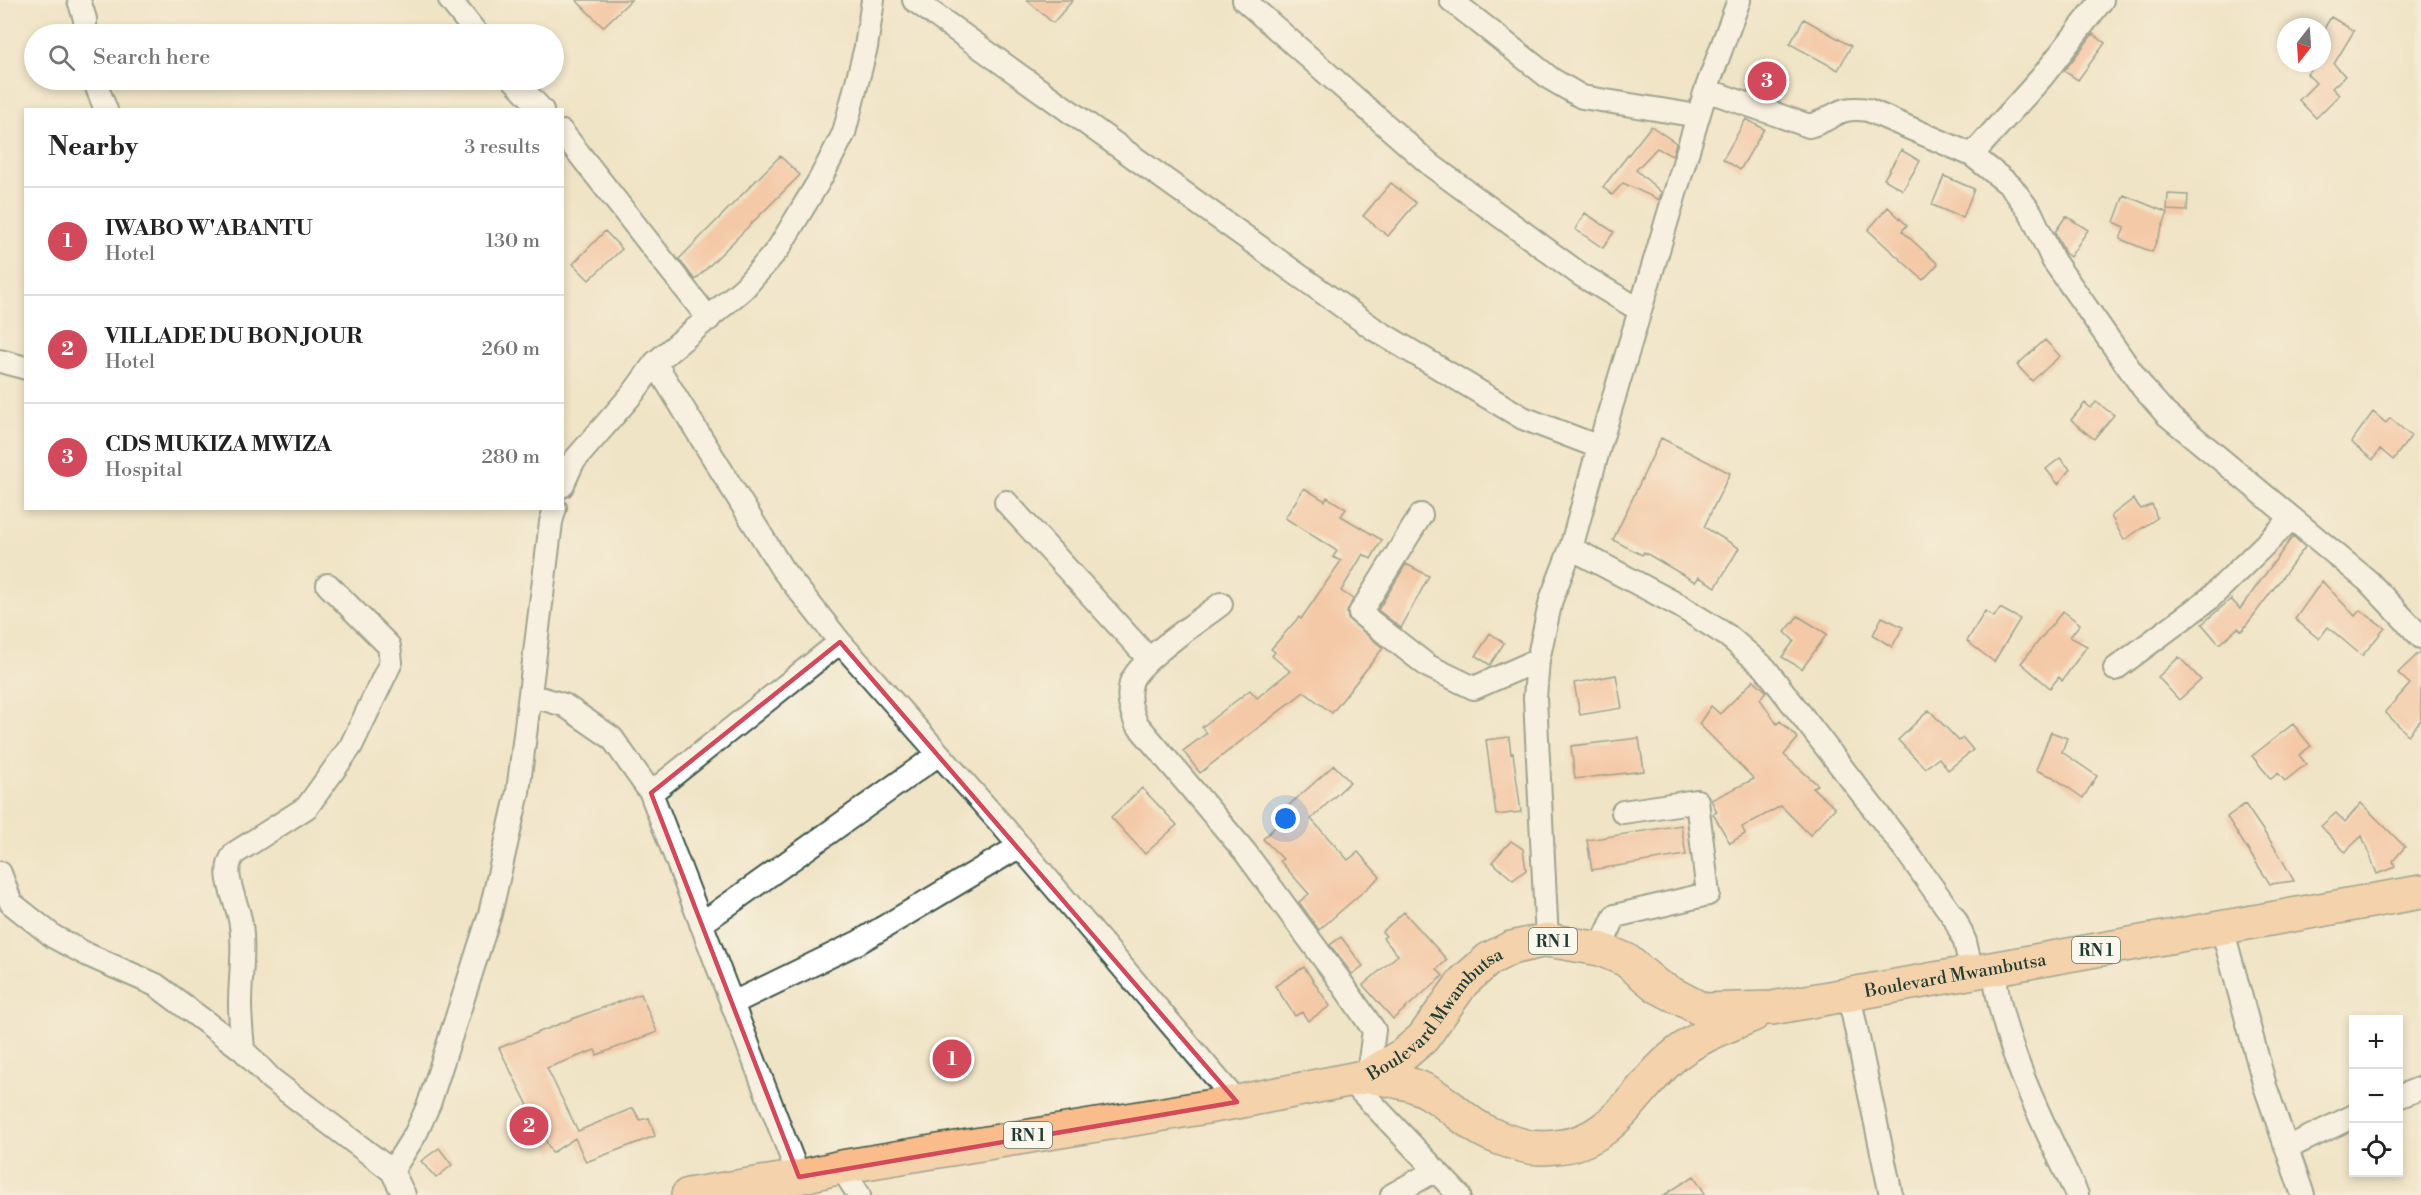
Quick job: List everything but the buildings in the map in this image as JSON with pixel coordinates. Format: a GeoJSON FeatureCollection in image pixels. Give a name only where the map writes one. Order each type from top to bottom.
{"type":"FeatureCollection","features":[{"type":"Feature","properties":{"kind":"highway","name":"Boulevard Mwambutsa"},"geometry":{"type":"LineString","coordinates":[[1360,1078],[1403,1055],[1423,1038],[1463,982],[1489,959],[1511,948],[1547,940],[1600,949],[1626,960],[1657,986],[1703,1010],[1772,1008],[2421,892]]}},
{"type":"Feature","properties":{"kind":"highway","name":"Boulevard Mwambutsa"},"geometry":{"type":"LineString","coordinates":[[1360,1078],[1411,1084],[1429,1092],[1475,1126],[1501,1139],[1536,1149],[1567,1146],[1591,1138],[1612,1123],[1666,1063],[1683,1049],[1707,1034],[1772,1008]]}},
{"type":"Feature","properties":{"kind":"highway","name":"RN 1"},"geometry":{"type":"LineString","coordinates":[[688,1195],[799,1177],[841,1167],[1237,1102],[1360,1078]]}},
{"type":"Feature","properties":{"kind":"street"},"geometry":{"type":"LineString","coordinates":[[79,0],[85,24]]}},
{"type":"Feature","properties":{"kind":"street"},"geometry":{"type":"LineString","coordinates":[[450,0],[469,24]]}},
{"type":"Feature","properties":{"kind":"street"},"geometry":{"type":"LineString","coordinates":[[564,482],[573,462],[634,392],[655,363],[744,288],[778,249],[819,181],[844,133],[866,47],[873,0]]}},
{"type":"Feature","properties":{"kind":"street"},"geometry":{"type":"LineString","coordinates":[[914,0],[1374,328],[1523,418],[1599,447]]}},
{"type":"Feature","properties":{"kind":"street"},"geometry":{"type":"LineString","coordinates":[[1244,0],[1432,166],[1581,275],[1640,310]]}},
{"type":"Feature","properties":{"kind":"street"},"geometry":{"type":"LineString","coordinates":[[1451,0],[1551,79],[1582,97],[1698,116]]}},
{"type":"Feature","properties":{"kind":"street"},"geometry":{"type":"LineString","coordinates":[[1547,940],[1535,698],[1538,660],[1551,600],[1571,548],[1698,116],[1739,0]]}},
{"type":"Feature","properties":{"kind":"street"},"geometry":{"type":"LineString","coordinates":[[1972,155],[2042,78],[2102,0]]}},
{"type":"Feature","properties":{"kind":"street"},"geometry":{"type":"LineString","coordinates":[[98,90],[105,108]]}},
{"type":"Feature","properties":{"kind":"street"},"geometry":{"type":"LineString","coordinates":[[523,90],[540,108]]}},
{"type":"Feature","properties":{"kind":"street"},"geometry":{"type":"LineString","coordinates":[[1706,90],[1809,126],[1823,123],[1843,109],[1852,107],[1868,110],[1972,155],[2011,186],[2025,204],[2053,260],[2143,388],[2159,406],[2368,581],[2421,637]]}},
{"type":"Feature","properties":{"kind":"street"},"geometry":{"type":"LineString","coordinates":[[564,135],[709,319]]}},
{"type":"Feature","properties":{"kind":"street"},"geometry":{"type":"LineString","coordinates":[[0,361],[24,367]]}},
{"type":"Feature","properties":{"kind":"street"},"geometry":{"type":"LineString","coordinates":[[655,363],[782,569],[840,642],[1020,846],[1237,1102]]}},
{"type":"Feature","properties":{"kind":"street"},"geometry":{"type":"LineString","coordinates":[[1006,502],[1149,659]]}},
{"type":"Feature","properties":{"kind":"street"},"geometry":{"type":"LineString","coordinates":[[392,1171],[417,1133],[429,1104],[490,914],[518,792],[551,522],[554,510]]}},
{"type":"Feature","properties":{"kind":"street"},"geometry":{"type":"LineString","coordinates":[[1420,515],[1360,613],[1428,666],[1474,688],[1538,660]]}},
{"type":"Feature","properties":{"kind":"street"},"geometry":{"type":"LineString","coordinates":[[2115,669],[2209,599],[2292,518]]}},
{"type":"Feature","properties":{"kind":"street"},"geometry":{"type":"LineString","coordinates":[[1571,548],[1680,606],[1728,636],[1765,668],[1904,848],[1955,919],[1965,942],[1983,970],[2036,1106],[2077,1195]]}},
{"type":"Feature","properties":{"kind":"street"},"geometry":{"type":"LineString","coordinates":[[243,1050],[240,1005],[240,918],[229,880],[230,858],[307,807],[351,746],[391,662],[389,645],[328,585]]}},
{"type":"Feature","properties":{"kind":"street"},"geometry":{"type":"LineString","coordinates":[[1221,604],[1149,659],[1131,680],[1128,702],[1136,723],[1245,852],[1374,1030],[1360,1078],[1459,1195]]}},
{"type":"Feature","properties":{"kind":"street"},"geometry":{"type":"LineString","coordinates":[[651,794],[840,642]]}},
{"type":"Feature","properties":{"kind":"street"},"geometry":{"type":"LineString","coordinates":[[530,695],[564,705],[612,738],[651,794],[799,1177]]}},
{"type":"Feature","properties":{"kind":"street"},"geometry":{"type":"LineString","coordinates":[[701,924],[939,754]]}},
{"type":"Feature","properties":{"kind":"street"},"geometry":{"type":"LineString","coordinates":[[1600,949],[1615,915],[1708,894],[1697,801],[1623,812]]}},
{"type":"Feature","properties":{"kind":"street"},"geometry":{"type":"LineString","coordinates":[[733,1003],[859,942],[1020,846]]}},
{"type":"Feature","properties":{"kind":"street"},"geometry":{"type":"LineString","coordinates":[[0,873],[11,903],[54,937],[88,956],[156,985],[243,1050],[270,1079],[392,1171],[404,1195]]}},
{"type":"Feature","properties":{"kind":"street"},"geometry":{"type":"LineString","coordinates":[[2222,927],[2265,1086],[2303,1195]]}},
{"type":"Feature","properties":{"kind":"street"},"geometry":{"type":"LineString","coordinates":[[1849,994],[1891,1195]]}},
{"type":"Feature","properties":{"kind":"street"},"geometry":{"type":"LineString","coordinates":[[2403,1095],[2421,1088]]}},
{"type":"Feature","properties":{"kind":"street"},"geometry":{"type":"LineString","coordinates":[[2287,1148],[2349,1118]]}},
{"type":"Feature","properties":{"kind":"street"},"geometry":{"type":"LineString","coordinates":[[841,1167],[859,1195]]}},
{"type":"Feature","properties":{"kind":"street"},"geometry":{"type":"LineString","coordinates":[[1392,1195],[1436,1170]]}},
{"type":"Feature","properties":{"kind":"highlighted area"},"geometry":{"type":"Polygon","coordinates":[[[840,642],[1237,1102],[799,1177],[651,793],[840,642]]]}},
{"type":"Feature","properties":{"kind":"place","name":"CDS MUKIZA MWIZA"},"geometry":{"type":"Point","coordinates":[1767,81]}},
{"type":"Feature","properties":{"kind":"place","name":"IWABO W'ABANTU"},"geometry":{"type":"Point","coordinates":[952,1059]}},
{"type":"Feature","properties":{"kind":"place","name":"VILLADE DU BON JOUR"},"geometry":{"type":"Point","coordinates":[529,1126]}}]}
